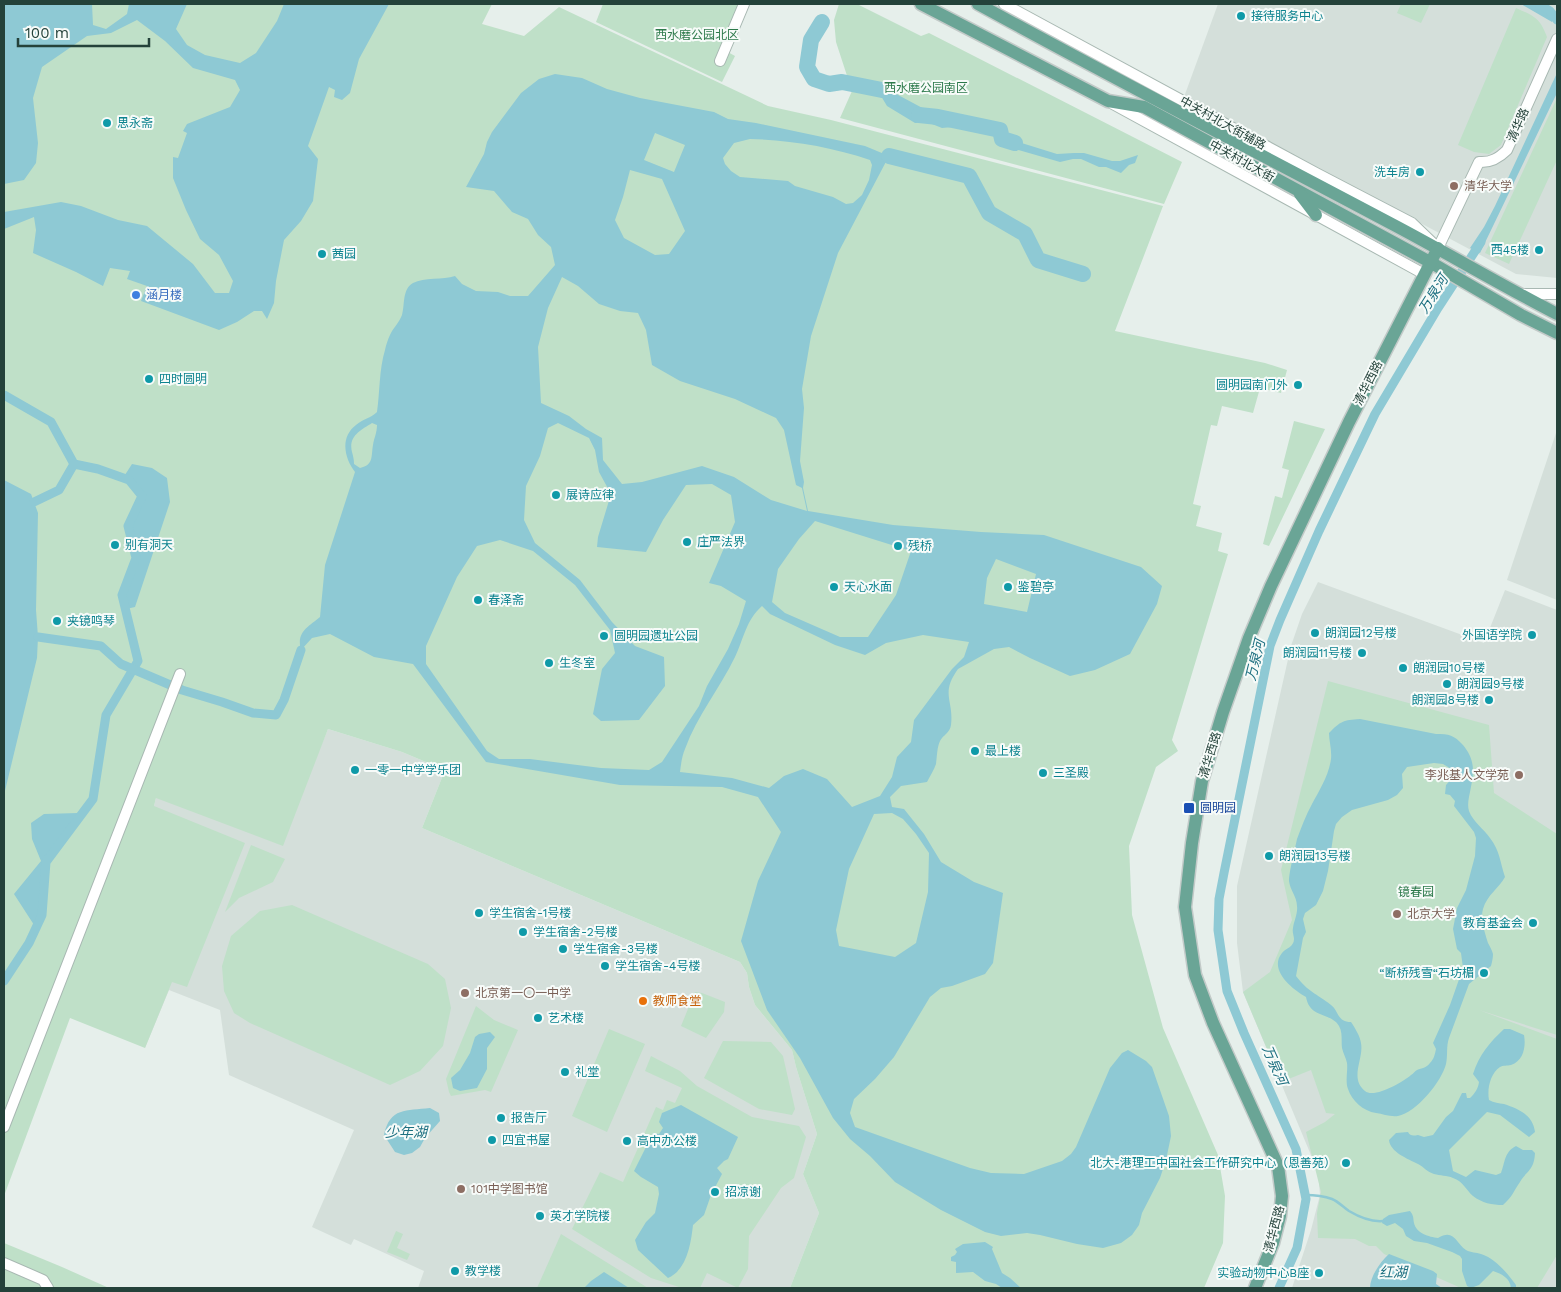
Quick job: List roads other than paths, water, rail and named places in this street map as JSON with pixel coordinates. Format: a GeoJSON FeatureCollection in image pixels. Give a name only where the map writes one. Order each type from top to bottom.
{"type":"FeatureCollection","features":[{"type":"Feature","properties":{"kind":"main road","name":"中关村北大街"},"geometry":{"type":"LineString","coordinates":[[921,4],[1108,101],[1144,107],[1297,190],[1427,268],[1449,273],[1521,315],[1557,333]]}},
{"type":"Feature","properties":{"kind":"main road","name":"中关村北大街"},"geometry":{"type":"LineString","coordinates":[[978,4],[1438,248],[1557,314]]}},
{"type":"Feature","properties":{"kind":"main road"},"geometry":{"type":"LineString","coordinates":[[1297,190],[1316,215]]}},
{"type":"Feature","properties":{"kind":"main road","name":"清华西路"},"geometry":{"type":"LineString","coordinates":[[1255,1288],[1273,1243],[1280,1216],[1282,1196],[1278,1166],[1213,1023],[1195,975],[1185,907],[1192,843],[1202,782],[1223,712],[1249,638],[1271,586],[1349,422],[1438,248]]}},
{"type":"Feature","properties":{"kind":"street"},"geometry":{"type":"LineString","coordinates":[[720,61],[744,4]]}},
{"type":"Feature","properties":{"kind":"street","name":"中关村北大街辅路"},"geometry":{"type":"LineString","coordinates":[[1004,4],[1307,169],[1412,222],[1438,248]]}},
{"type":"Feature","properties":{"kind":"street","name":"清华路"},"geometry":{"type":"LineString","coordinates":[[1438,248],[1479,162],[1494,160],[1507,150],[1557,40]]}},
{"type":"Feature","properties":{"kind":"street"},"geometry":{"type":"LineString","coordinates":[[1108,101],[1316,215],[1427,268]]}},
{"type":"Feature","properties":{"kind":"street"},"geometry":{"type":"LineString","coordinates":[[1519,294],[1557,294]]}},
{"type":"Feature","properties":{"kind":"street"},"geometry":{"type":"LineString","coordinates":[[4,1127],[180,674]]}},
{"type":"Feature","properties":{"kind":"street"},"geometry":{"type":"LineString","coordinates":[[4,1263],[43,1280],[48,1288]]}},
{"type":"Feature","properties":{"kind":"water"},"geometry":{"type":"Polygon","coordinates":[[[4,4],[92,4],[93,25],[106,29],[127,14],[129,4],[187,4],[176,29],[187,45],[205,55],[240,63],[256,53],[277,21],[284,4],[389,4],[359,59],[350,93],[342,100],[334,97],[335,90],[329,87],[308,146],[318,159],[313,201],[301,221],[284,240],[274,303],[267,319],[262,311],[254,311],[237,322],[219,330],[141,301],[147,286],[127,279],[130,271],[110,268],[103,286],[33,253],[36,230],[34,217],[4,229],[4,212],[61,202],[81,206],[118,220],[147,226],[193,264],[215,293],[229,293],[233,281],[219,255],[200,239],[173,178],[173,157],[178,158],[187,133],[183,131],[187,124],[230,107],[240,90],[235,80],[193,68],[165,41],[137,20],[111,33],[87,36],[42,67],[33,98],[38,143],[36,163],[24,180],[4,184],[4,4]]]}},
{"type":"Feature","properties":{"kind":"water"},"geometry":{"type":"Polygon","coordinates":[[[1521,4],[1544,5],[1556,14],[1552,22],[1521,4]]]}},
{"type":"Feature","properties":{"kind":"water"},"geometry":{"type":"Polygon","coordinates":[[[1557,73],[1557,93],[1480,253],[1470,248],[1495,206],[1557,73]]]}},
{"type":"Feature","properties":{"kind":"water"},"geometry":{"type":"Polygon","coordinates":[[[555,74],[582,78],[607,89],[640,98],[714,112],[728,119],[865,146],[889,156],[838,253],[811,336],[802,389],[804,408],[800,461],[808,511],[893,525],[1044,535],[1141,567],[1162,586],[1157,604],[1130,654],[1095,670],[1070,676],[1009,647],[994,649],[958,669],[949,691],[951,725],[939,743],[933,771],[927,782],[901,786],[890,797],[892,807],[904,809],[924,834],[941,862],[974,882],[1003,893],[993,963],[985,974],[941,988],[930,997],[894,1057],[854,1099],[850,1113],[855,1127],[970,1168],[991,1173],[1024,1174],[1062,1161],[1071,1154],[1076,1147],[1110,1068],[1122,1053],[1128,1050],[1152,1067],[1169,1116],[1171,1136],[1160,1178],[1142,1213],[1139,1225],[1132,1235],[1121,1243],[1103,1248],[1027,1233],[1001,1236],[985,1232],[941,1210],[895,1182],[870,1156],[850,1139],[833,1118],[800,1058],[767,1010],[741,941],[758,881],[781,832],[758,797],[722,787],[620,785],[486,762],[413,664],[374,657],[330,634],[312,638],[301,650],[300,639],[304,630],[320,617],[325,565],[355,472],[346,454],[346,441],[351,430],[356,425],[377,412],[386,344],[402,315],[407,289],[417,281],[455,276],[462,284],[476,291],[498,292],[510,296],[528,296],[555,265],[551,247],[538,235],[528,219],[512,212],[494,191],[466,187],[484,154],[492,132],[521,93],[539,79],[555,74]],[[655,133],[644,160],[674,172],[685,145],[655,133]],[[750,139],[734,143],[723,158],[731,171],[740,177],[788,181],[795,186],[833,197],[846,204],[853,203],[862,195],[869,180],[872,165],[870,160],[841,151],[796,143],[750,139]],[[630,170],[615,220],[624,238],[655,255],[669,254],[685,231],[662,179],[630,170]],[[562,277],[548,308],[538,347],[541,403],[569,416],[602,438],[603,460],[622,484],[642,482],[702,466],[734,477],[771,500],[807,511],[802,488],[796,485],[784,430],[776,418],[735,399],[680,381],[652,365],[646,330],[638,313],[620,311],[599,304],[578,286],[562,277]],[[372,423],[356,434],[351,446],[354,464],[360,468],[368,465],[371,460],[377,425],[372,423]],[[558,423],[548,428],[540,456],[526,486],[524,520],[535,543],[580,580],[612,622],[635,646],[664,657],[665,686],[639,720],[601,721],[593,714],[602,669],[615,653],[610,630],[575,585],[533,551],[500,540],[477,546],[457,577],[426,646],[426,664],[487,751],[499,759],[530,759],[601,768],[649,770],[662,762],[699,706],[707,686],[728,649],[739,624],[746,601],[721,586],[709,583],[735,522],[731,495],[712,484],[686,485],[663,520],[646,552],[597,547],[598,537],[611,494],[599,472],[595,450],[589,438],[558,423]],[[815,521],[799,539],[778,569],[772,602],[785,613],[840,637],[868,637],[896,595],[911,551],[815,521]],[[996,559],[987,578],[984,604],[1027,612],[1036,574],[996,559]],[[762,606],[749,623],[735,657],[690,737],[683,754],[680,772],[732,778],[769,788],[784,776],[803,769],[827,779],[852,807],[880,796],[892,777],[897,757],[911,742],[914,720],[952,669],[964,657],[969,642],[923,635],[886,643],[865,655],[835,645],[770,614],[762,606]],[[892,813],[874,814],[849,869],[836,930],[839,946],[895,957],[916,943],[928,892],[929,853],[903,819],[892,813]]]}},
{"type":"Feature","properties":{"kind":"water"},"geometry":{"type":"Polygon","coordinates":[[[862,83],[885,88],[943,119],[954,117],[1002,131],[1006,138],[1057,154],[1084,153],[1112,161],[1120,161],[1138,155],[1135,163],[1129,165],[1121,173],[1106,167],[1099,167],[1081,159],[1060,162],[1001,145],[994,134],[967,126],[942,128],[927,122],[915,123],[887,106],[881,96],[862,88],[862,83]]]}},
{"type":"Feature","properties":{"kind":"water"},"geometry":{"type":"Polygon","coordinates":[[[132,464],[152,468],[167,478],[170,502],[135,607],[126,609],[122,595],[136,558],[128,526],[142,496],[129,480],[123,478],[132,464]]]}},
{"type":"Feature","properties":{"kind":"water"},"geometry":{"type":"Polygon","coordinates":[[[4,480],[31,494],[38,513],[36,610],[38,637],[37,658],[4,795],[4,480]]]}},
{"type":"Feature","properties":{"kind":"water"},"geometry":{"type":"Polygon","coordinates":[[[1360,719],[1448,735],[1457,739],[1463,745],[1470,756],[1473,767],[1468,801],[1469,811],[1473,819],[1488,835],[1498,852],[1505,877],[1487,900],[1482,913],[1484,930],[1493,954],[1491,966],[1469,984],[1449,1038],[1444,1071],[1434,1087],[1420,1103],[1405,1114],[1398,1116],[1371,1112],[1362,1108],[1355,1101],[1347,1086],[1347,1063],[1342,1048],[1339,1026],[1331,1019],[1312,1009],[1306,997],[1295,990],[1284,979],[1278,966],[1278,959],[1282,953],[1294,942],[1293,929],[1297,909],[1296,900],[1289,881],[1290,872],[1297,839],[1330,765],[1329,733],[1343,722],[1360,719]],[[1434,763],[1407,767],[1402,774],[1403,788],[1397,795],[1388,800],[1352,810],[1342,817],[1336,824],[1334,831],[1323,891],[1316,905],[1305,913],[1303,919],[1306,932],[1303,938],[1296,976],[1308,989],[1334,1007],[1343,1020],[1351,1022],[1361,1043],[1358,1080],[1360,1086],[1369,1093],[1375,1093],[1395,1085],[1417,1070],[1427,1066],[1431,1061],[1436,1049],[1433,1043],[1450,1005],[1463,968],[1461,953],[1457,949],[1453,929],[1457,908],[1466,890],[1475,856],[1476,838],[1474,832],[1454,806],[1455,801],[1450,795],[1445,794],[1446,785],[1454,776],[1453,770],[1443,764],[1434,763]]]}},
{"type":"Feature","properties":{"kind":"water"},"geometry":{"type":"Polygon","coordinates":[[[78,813],[81,816],[46,862],[42,915],[36,928],[14,894],[41,861],[32,839],[31,823],[44,814],[78,813]]]}},
{"type":"Feature","properties":{"kind":"water"},"geometry":{"type":"Polygon","coordinates":[[[1504,1029],[1510,1029],[1524,1035],[1525,1044],[1519,1060],[1511,1065],[1500,1067],[1494,1074],[1488,1091],[1489,1100],[1520,1111],[1531,1121],[1535,1132],[1529,1137],[1500,1115],[1487,1112],[1449,1150],[1453,1171],[1466,1177],[1475,1170],[1496,1175],[1501,1173],[1509,1151],[1516,1146],[1523,1150],[1532,1150],[1535,1153],[1532,1167],[1503,1205],[1491,1204],[1480,1200],[1473,1196],[1456,1179],[1429,1172],[1396,1152],[1389,1140],[1396,1133],[1408,1132],[1412,1135],[1424,1137],[1433,1135],[1446,1117],[1453,1111],[1462,1093],[1466,1093],[1467,1098],[1470,1098],[1475,1093],[1479,1082],[1473,1074],[1475,1067],[1486,1049],[1504,1029]]]}},
{"type":"Feature","properties":{"kind":"water"},"geometry":{"type":"Polygon","coordinates":[[[490,1032],[495,1037],[487,1048],[487,1069],[477,1088],[460,1091],[453,1088],[451,1078],[460,1070],[470,1053],[475,1037],[479,1034],[490,1032]]]}},
{"type":"Feature","properties":{"kind":"water"},"geometry":{"type":"Polygon","coordinates":[[[681,1105],[738,1137],[728,1159],[717,1168],[722,1174],[711,1195],[704,1215],[693,1225],[691,1240],[684,1262],[680,1269],[668,1278],[638,1250],[635,1240],[646,1222],[655,1213],[659,1194],[658,1187],[634,1171],[653,1133],[659,1134],[663,1128],[659,1122],[662,1113],[681,1105]]]}},
{"type":"Feature","properties":{"kind":"water","name":"少年湖"},"geometry":{"type":"Polygon","coordinates":[[[430,1108],[439,1113],[440,1121],[425,1138],[420,1147],[412,1153],[404,1155],[395,1152],[384,1135],[390,1119],[406,1110],[430,1108]]]}},
{"type":"Feature","properties":{"kind":"water"},"geometry":{"type":"Polygon","coordinates":[[[1410,1211],[1415,1226],[1420,1232],[1438,1238],[1443,1235],[1451,1236],[1466,1250],[1486,1256],[1505,1271],[1516,1285],[1516,1288],[1511,1288],[1505,1277],[1493,1271],[1479,1285],[1471,1288],[1467,1286],[1460,1256],[1427,1243],[1414,1241],[1406,1236],[1403,1229],[1395,1223],[1387,1226],[1382,1223],[1383,1219],[1389,1215],[1410,1211]]]}},
{"type":"Feature","properties":{"kind":"water"},"geometry":{"type":"Polygon","coordinates":[[[985,1242],[993,1247],[992,1249],[1002,1273],[1021,1288],[1002,1288],[985,1281],[973,1272],[956,1273],[956,1262],[951,1261],[951,1257],[957,1252],[955,1249],[963,1244],[985,1242]]]}},
{"type":"Feature","properties":{"kind":"water","name":"红湖"},"geometry":{"type":"Polygon","coordinates":[[[1389,1254],[1433,1271],[1437,1274],[1436,1284],[1442,1288],[1370,1288],[1376,1270],[1389,1254]]]}},
{"type":"Feature","properties":{"kind":"water"},"geometry":{"type":"Polygon","coordinates":[[[604,1272],[629,1288],[584,1288],[604,1272]]]}},
{"type":"Feature","properties":{"kind":"waterway","name":"万泉河"},"geometry":{"type":"LineString","coordinates":[[1539,4],[1550,11],[1557,20]]}},
{"type":"Feature","properties":{"kind":"waterway"},"geometry":{"type":"LineString","coordinates":[[822,22],[811,40],[807,67],[814,79],[829,84],[842,82],[882,90]]}},
{"type":"Feature","properties":{"kind":"waterway"},"geometry":{"type":"LineString","coordinates":[[919,115],[1000,130],[1002,139],[1015,143]]}},
{"type":"Feature","properties":{"kind":"waterway"},"geometry":{"type":"LineString","coordinates":[[889,156],[969,176],[989,213],[1025,234],[1038,260],[1083,274]]}},
{"type":"Feature","properties":{"kind":"waterway","name":"万泉河"},"geometry":{"type":"LineString","coordinates":[[1279,1288],[1297,1248],[1306,1199],[1296,1149],[1227,991],[1218,930],[1219,899],[1224,873],[1270,646],[1280,620],[1319,531],[1375,414],[1438,308],[1481,242]]}},
{"type":"Feature","properties":{"kind":"waterway"},"geometry":{"type":"LineString","coordinates":[[4,395],[51,422],[74,464],[98,469],[129,480],[142,496],[128,526],[136,558],[122,595],[138,661],[106,715],[93,799],[46,862],[42,915],[29,943],[4,981]]}},
{"type":"Feature","properties":{"kind":"waterway"},"geometry":{"type":"LineString","coordinates":[[34,502],[59,490],[74,464]]}},
{"type":"Feature","properties":{"kind":"waterway"},"geometry":{"type":"LineString","coordinates":[[38,637],[101,646],[121,664],[182,690],[253,713],[276,715],[284,700],[301,650]]}},
{"type":"Feature","properties":{"kind":"waterway"},"geometry":{"type":"LineString","coordinates":[[1305,1195],[1329,1198],[1361,1217],[1374,1221],[1383,1221]]}},
{"type":"Feature","properties":{"kind":"place","name":"接待服务中心"},"geometry":{"type":"Point","coordinates":[1241,16]}},
{"type":"Feature","properties":{"kind":"place","name":"思永斋"},"geometry":{"type":"Point","coordinates":[107,123]}},
{"type":"Feature","properties":{"kind":"place","name":"洗车房"},"geometry":{"type":"Point","coordinates":[1420,172]}},
{"type":"Feature","properties":{"kind":"place","name":"清华大学"},"geometry":{"type":"Point","coordinates":[1454,186]}},
{"type":"Feature","properties":{"kind":"place","name":"西45楼"},"geometry":{"type":"Point","coordinates":[1539,250]}},
{"type":"Feature","properties":{"kind":"place","name":"茜园"},"geometry":{"type":"Point","coordinates":[322,254]}},
{"type":"Feature","properties":{"kind":"place","name":"涵月楼"},"geometry":{"type":"Point","coordinates":[136,295]}},
{"type":"Feature","properties":{"kind":"place","name":"四时圆明"},"geometry":{"type":"Point","coordinates":[149,379]}},
{"type":"Feature","properties":{"kind":"place","name":"圆明园南门外"},"geometry":{"type":"Point","coordinates":[1298,385]}},
{"type":"Feature","properties":{"kind":"place","name":"展诗应律"},"geometry":{"type":"Point","coordinates":[556,495]}},
{"type":"Feature","properties":{"kind":"place","name":"庄严法界"},"geometry":{"type":"Point","coordinates":[687,542]}},
{"type":"Feature","properties":{"kind":"place","name":"别有洞天"},"geometry":{"type":"Point","coordinates":[115,545]}},
{"type":"Feature","properties":{"kind":"place","name":"残桥"},"geometry":{"type":"Point","coordinates":[898,546]}},
{"type":"Feature","properties":{"kind":"place","name":"天心水面"},"geometry":{"type":"Point","coordinates":[834,587]}},
{"type":"Feature","properties":{"kind":"place","name":"鉴碧亭"},"geometry":{"type":"Point","coordinates":[1008,587]}},
{"type":"Feature","properties":{"kind":"place","name":"春泽斋"},"geometry":{"type":"Point","coordinates":[478,600]}},
{"type":"Feature","properties":{"kind":"place","name":"夹镜鸣琴"},"geometry":{"type":"Point","coordinates":[57,621]}},
{"type":"Feature","properties":{"kind":"place","name":"朗润园12号楼"},"geometry":{"type":"Point","coordinates":[1315,633]}},
{"type":"Feature","properties":{"kind":"place","name":"外国语学院"},"geometry":{"type":"Point","coordinates":[1532,635]}},
{"type":"Feature","properties":{"kind":"place","name":"圆明园遗址公园"},"geometry":{"type":"Point","coordinates":[604,636]}},
{"type":"Feature","properties":{"kind":"place","name":"朗润园11号楼"},"geometry":{"type":"Point","coordinates":[1362,653]}},
{"type":"Feature","properties":{"kind":"place","name":"生冬室"},"geometry":{"type":"Point","coordinates":[549,663]}},
{"type":"Feature","properties":{"kind":"place","name":"朗润园10号楼"},"geometry":{"type":"Point","coordinates":[1403,668]}},
{"type":"Feature","properties":{"kind":"place","name":"朗润园9号楼"},"geometry":{"type":"Point","coordinates":[1447,684]}},
{"type":"Feature","properties":{"kind":"place","name":"朗润园8号楼"},"geometry":{"type":"Point","coordinates":[1489,700]}},
{"type":"Feature","properties":{"kind":"place","name":"最上楼"},"geometry":{"type":"Point","coordinates":[975,751]}},
{"type":"Feature","properties":{"kind":"place","name":"一零一中学学乐团"},"geometry":{"type":"Point","coordinates":[355,770]}},
{"type":"Feature","properties":{"kind":"place","name":"三圣殿"},"geometry":{"type":"Point","coordinates":[1043,773]}},
{"type":"Feature","properties":{"kind":"place","name":"李兆基人文学苑"},"geometry":{"type":"Point","coordinates":[1519,775]}},
{"type":"Feature","properties":{"kind":"place","name":"圆明园"},"geometry":{"type":"Point","coordinates":[1189,808]}},
{"type":"Feature","properties":{"kind":"place","name":"朗润园13号楼"},"geometry":{"type":"Point","coordinates":[1269,856]}},
{"type":"Feature","properties":{"kind":"place","name":"学生宿舍-1号楼"},"geometry":{"type":"Point","coordinates":[479,913]}},
{"type":"Feature","properties":{"kind":"place","name":"北京大学"},"geometry":{"type":"Point","coordinates":[1397,914]}},
{"type":"Feature","properties":{"kind":"place","name":"教育基金会"},"geometry":{"type":"Point","coordinates":[1533,923]}},
{"type":"Feature","properties":{"kind":"place","name":"学生宿舍-2号楼"},"geometry":{"type":"Point","coordinates":[523,932]}},
{"type":"Feature","properties":{"kind":"place","name":"学生宿舍-3号楼"},"geometry":{"type":"Point","coordinates":[563,949]}},
{"type":"Feature","properties":{"kind":"place","name":"学生宿舍-4号楼"},"geometry":{"type":"Point","coordinates":[605,966]}},
{"type":"Feature","properties":{"kind":"place","name":"“断桥残雪“石坊楣"},"geometry":{"type":"Point","coordinates":[1484,973]}},
{"type":"Feature","properties":{"kind":"place","name":"北京第一〇一中学"},"geometry":{"type":"Point","coordinates":[465,993]}},
{"type":"Feature","properties":{"kind":"place","name":"教师食堂"},"geometry":{"type":"Point","coordinates":[643,1001]}},
{"type":"Feature","properties":{"kind":"place","name":"艺术楼"},"geometry":{"type":"Point","coordinates":[538,1018]}},
{"type":"Feature","properties":{"kind":"place","name":"礼堂"},"geometry":{"type":"Point","coordinates":[565,1072]}},
{"type":"Feature","properties":{"kind":"place","name":"报告厅"},"geometry":{"type":"Point","coordinates":[501,1118]}},
{"type":"Feature","properties":{"kind":"place","name":"四宜书屋"},"geometry":{"type":"Point","coordinates":[492,1140]}},
{"type":"Feature","properties":{"kind":"place","name":"高中办公楼"},"geometry":{"type":"Point","coordinates":[627,1141]}},
{"type":"Feature","properties":{"kind":"place","name":"北大-港理工中国社会工作研究中心（恩善苑）"},"geometry":{"type":"Point","coordinates":[1346,1163]}},
{"type":"Feature","properties":{"kind":"place","name":"101中学图书馆"},"geometry":{"type":"Point","coordinates":[461,1189]}},
{"type":"Feature","properties":{"kind":"place","name":"招凉谢"},"geometry":{"type":"Point","coordinates":[715,1192]}},
{"type":"Feature","properties":{"kind":"place","name":"英才学院楼"},"geometry":{"type":"Point","coordinates":[540,1216]}},
{"type":"Feature","properties":{"kind":"place","name":"教学楼"},"geometry":{"type":"Point","coordinates":[455,1271]}},
{"type":"Feature","properties":{"kind":"place","name":"实验动物中心B座"},"geometry":{"type":"Point","coordinates":[1319,1273]}},
{"type":"Feature","properties":{"kind":"park label","name":"西水磨公园北区"},"geometry":{"type":"Point","coordinates":[697,35]}},
{"type":"Feature","properties":{"kind":"park label","name":"西水磨公园南区"},"geometry":{"type":"Point","coordinates":[926,88]}},
{"type":"Feature","properties":{"kind":"park label","name":"镜春园"},"geometry":{"type":"Point","coordinates":[1416,892]}}]}
